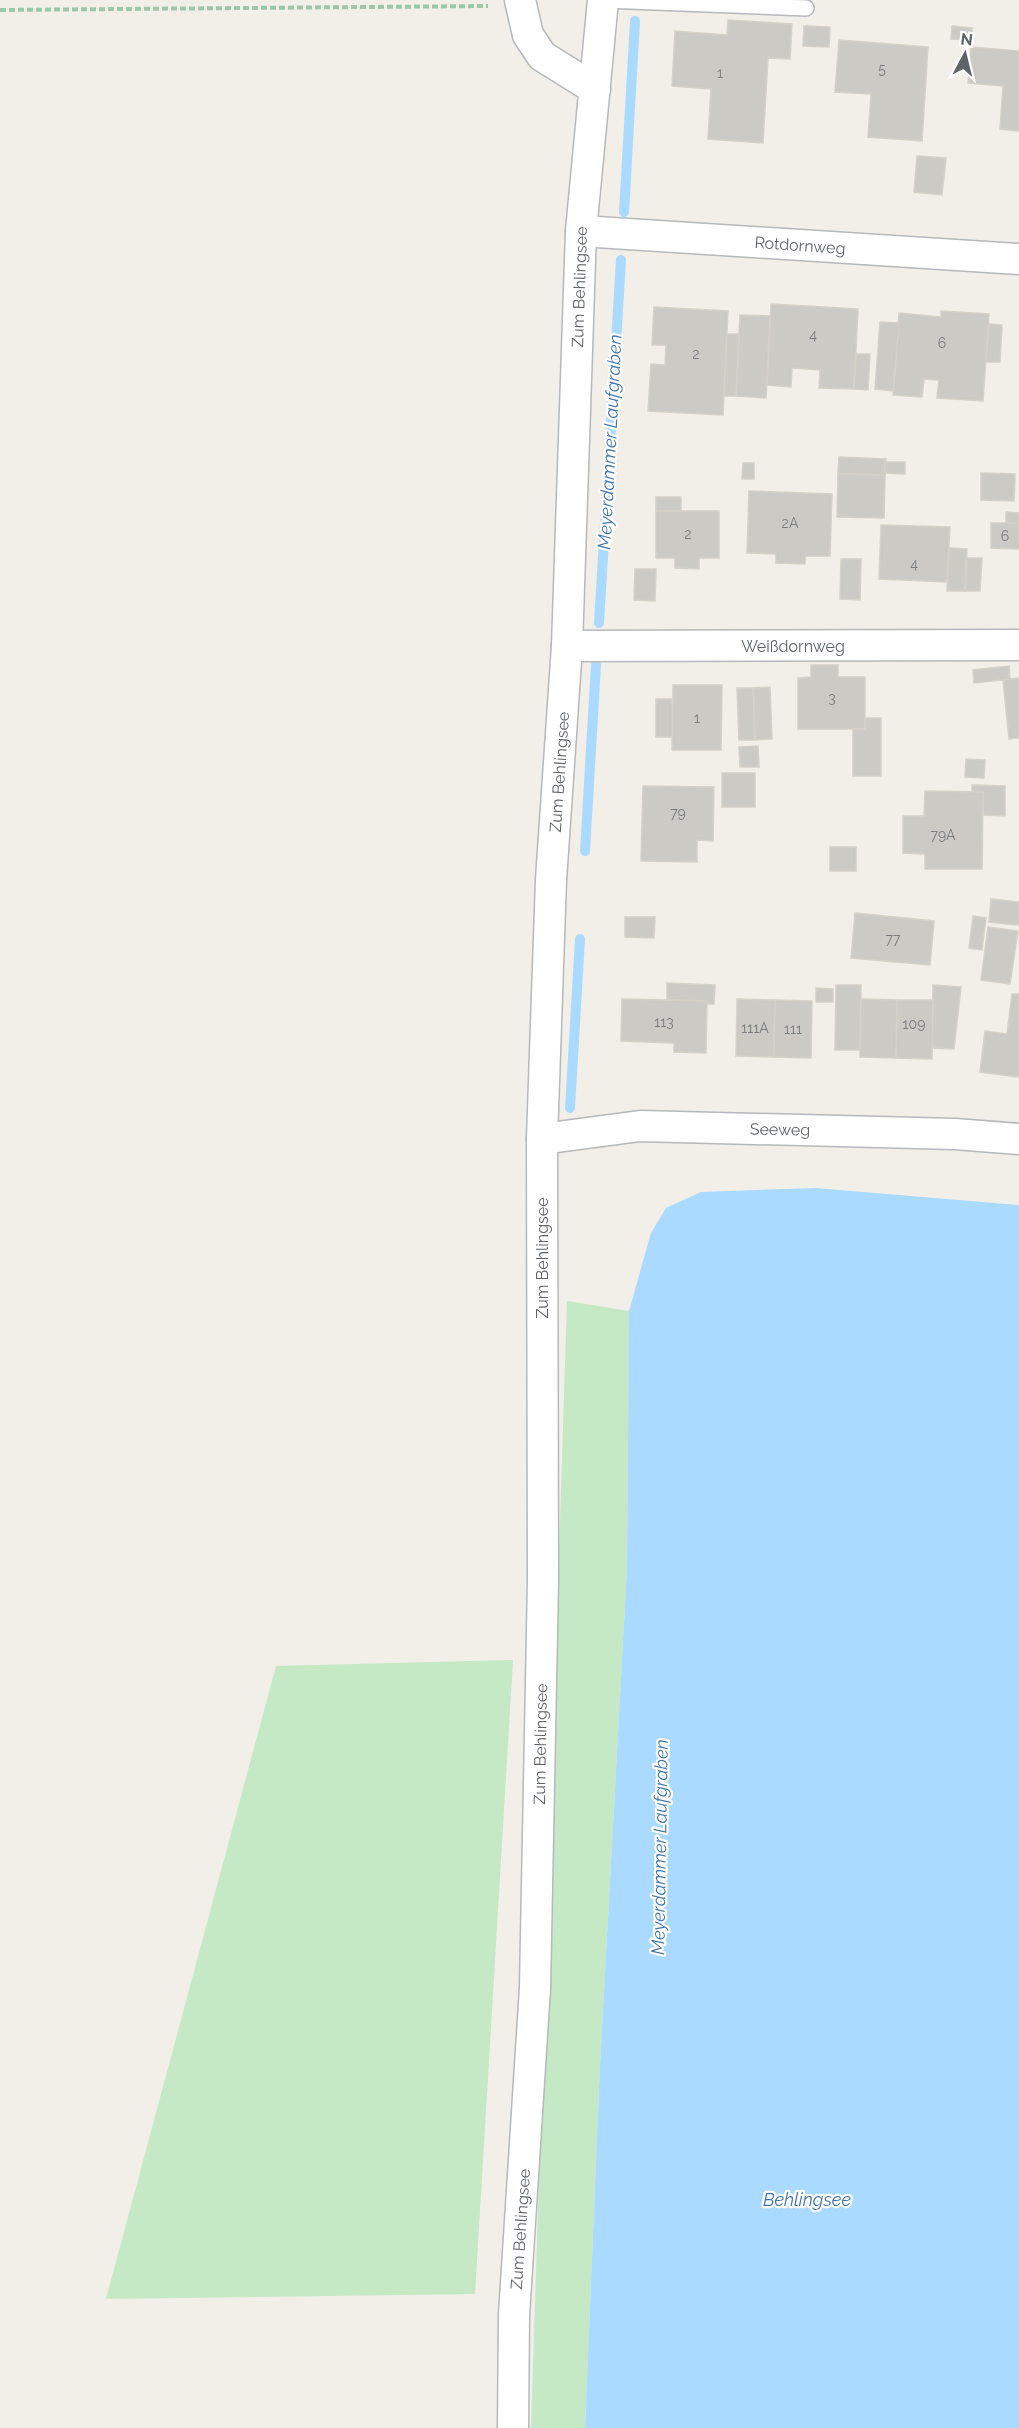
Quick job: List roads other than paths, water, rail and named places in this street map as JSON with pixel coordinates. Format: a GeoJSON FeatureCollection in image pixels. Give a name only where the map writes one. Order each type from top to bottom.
{"type":"FeatureCollection","features":[{"type":"Feature","properties":{"kind":"street","name":"Zum Behlingsee"},"geometry":{"type":"LineString","coordinates":[[513,2428],[514,2315],[535,1988],[543,1580],[542,1139],[551,880],[567,646],[581,231],[604,0]]}},
{"type":"Feature","properties":{"kind":"street"},"geometry":{"type":"LineString","coordinates":[[520,3],[528,35],[542,56],[595,89]]}},
{"type":"Feature","properties":{"kind":"street","name":"Rotdornweg"},"geometry":{"type":"LineString","coordinates":[[581,231],[1019,259]]}},
{"type":"Feature","properties":{"kind":"street","name":"Weißdornweg"},"geometry":{"type":"LineString","coordinates":[[567,646],[1019,645]]}},
{"type":"Feature","properties":{"kind":"street","name":"Seeweg"},"geometry":{"type":"LineString","coordinates":[[542,1139],[640,1126],[955,1134],[1019,1139]]}},
{"type":"Feature","properties":{"kind":"lane"},"geometry":{"type":"LineString","coordinates":[[604,0],[806,8]]}},
{"type":"Feature","properties":{"kind":"water","name":"Behlingsee"},"geometry":{"type":"Polygon","coordinates":[[[815,1188],[1019,1205],[1019,2428],[585,2428],[600,2065],[627,1568],[629,1311],[651,1233],[666,1208],[701,1192],[815,1188]]]}},
{"type":"Feature","properties":{"kind":"waterway","name":"Meyerdammer Laufgraben"},"geometry":{"type":"LineString","coordinates":[[624,212],[635,21]]}},
{"type":"Feature","properties":{"kind":"waterway","name":"Meyerdammer Laufgraben"},"geometry":{"type":"LineString","coordinates":[[599,623],[621,260]]}},
{"type":"Feature","properties":{"kind":"waterway","name":"Meyerdammer Laufgraben"},"geometry":{"type":"LineString","coordinates":[[585,851],[596,665]]}},
{"type":"Feature","properties":{"kind":"waterway","name":"Meyerdammer Laufgraben"},"geometry":{"type":"LineString","coordinates":[[570,1108],[580,939]]}}]}
